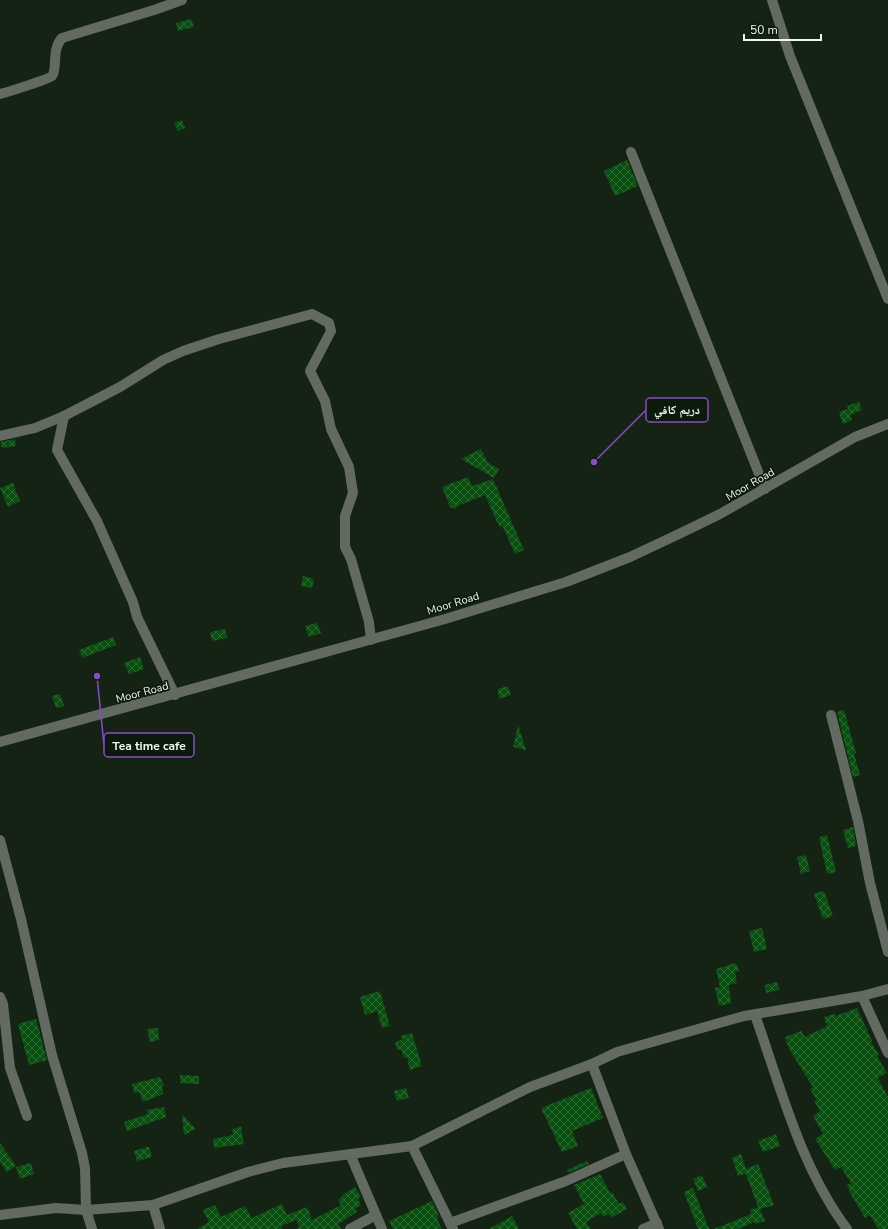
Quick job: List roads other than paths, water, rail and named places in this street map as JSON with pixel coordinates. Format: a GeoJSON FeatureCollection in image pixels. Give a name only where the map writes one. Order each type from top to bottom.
{"type":"FeatureCollection","features":[{"type":"Feature","properties":{"kind":"street"},"geometry":{"type":"LineString","coordinates":[[0,94],[45,80],[52,76],[54,72],[55,54],[58,43],[62,38],[182,0]]}},
{"type":"Feature","properties":{"kind":"street"},"geometry":{"type":"LineString","coordinates":[[772,0],[790,56],[888,299]]}},
{"type":"Feature","properties":{"kind":"street"},"geometry":{"type":"LineString","coordinates":[[631,152],[765,489]]}},
{"type":"Feature","properties":{"kind":"street"},"geometry":{"type":"LineString","coordinates":[[0,436],[35,428],[64,416],[120,387],[163,360],[183,351],[219,339],[312,314],[329,323],[331,331],[310,371],[325,401],[331,430],[349,467],[353,493],[345,516],[345,547],[351,559],[369,622],[371,640]]}},
{"type":"Feature","properties":{"kind":"street"},"geometry":{"type":"LineString","coordinates":[[64,416],[57,450],[97,521],[133,602],[137,617],[175,695]]}},
{"type":"Feature","properties":{"kind":"street","name":"Moor Road"},"geometry":{"type":"LineString","coordinates":[[0,742],[371,640],[566,582],[630,557],[681,534],[765,489],[855,437],[888,424]]}},
{"type":"Feature","properties":{"kind":"street"},"geometry":{"type":"LineString","coordinates":[[831,715],[858,821],[870,883],[888,952]]}},
{"type":"Feature","properties":{"kind":"street"},"geometry":{"type":"LineString","coordinates":[[0,840],[21,919],[52,1056],[85,1168],[86,1210],[92,1229]]}},
{"type":"Feature","properties":{"kind":"street"},"geometry":{"type":"LineString","coordinates":[[0,1215],[56,1208],[86,1210],[153,1205],[248,1172],[283,1163],[412,1146],[530,1087],[592,1064],[617,1052],[675,1035],[755,1015],[862,996],[888,989]]}},
{"type":"Feature","properties":{"kind":"street"},"geometry":{"type":"LineString","coordinates":[[862,996],[888,1053]]}},
{"type":"Feature","properties":{"kind":"street"},"geometry":{"type":"LineString","coordinates":[[0,997],[3,1004],[10,1068],[27,1116]]}},
{"type":"Feature","properties":{"kind":"street"},"geometry":{"type":"LineString","coordinates":[[755,1015],[801,1147],[816,1180],[835,1213],[847,1229]]}},
{"type":"Feature","properties":{"kind":"street"},"geometry":{"type":"LineString","coordinates":[[592,1064],[626,1154],[658,1226],[643,1229]]}},
{"type":"Feature","properties":{"kind":"street"},"geometry":{"type":"LineString","coordinates":[[412,1146],[452,1226],[566,1181],[626,1154]]}},
{"type":"Feature","properties":{"kind":"street"},"geometry":{"type":"LineString","coordinates":[[350,1154],[382,1229]]}},
{"type":"Feature","properties":{"kind":"street"},"geometry":{"type":"LineString","coordinates":[[153,1205],[160,1229]]}},
{"type":"Feature","properties":{"kind":"street"},"geometry":{"type":"LineString","coordinates":[[350,1229],[376,1215]]}},
{"type":"Feature","properties":{"kind":"place","name":"دريم كافي"},"geometry":{"type":"Point","coordinates":[594,462]}},
{"type":"Feature","properties":{"kind":"place","name":"Tea time cafe"},"geometry":{"type":"Point","coordinates":[97,676]}}]}
